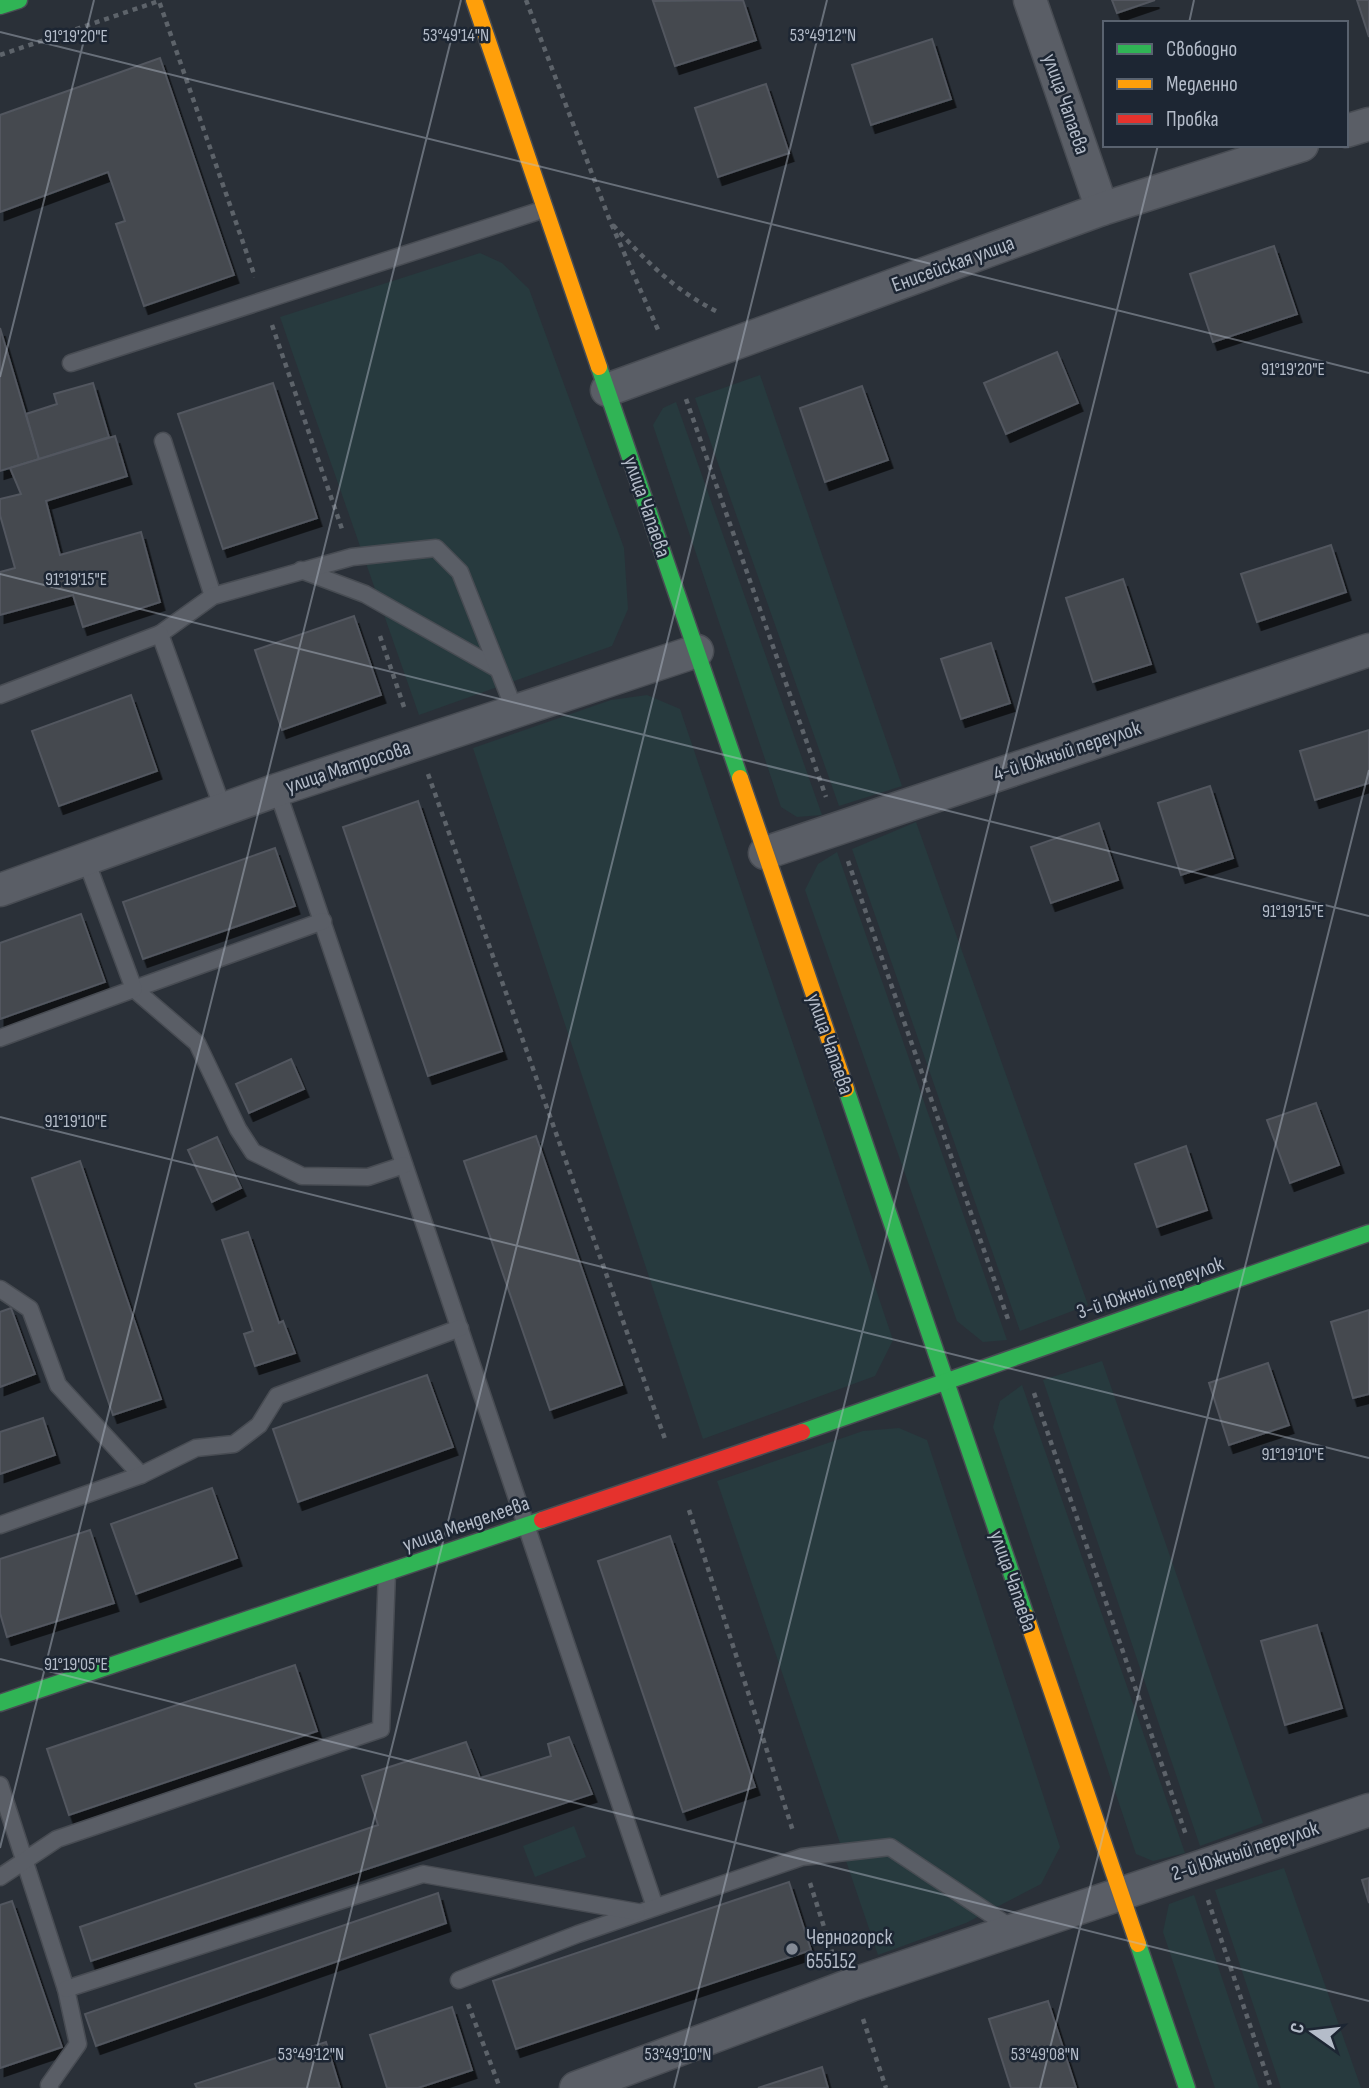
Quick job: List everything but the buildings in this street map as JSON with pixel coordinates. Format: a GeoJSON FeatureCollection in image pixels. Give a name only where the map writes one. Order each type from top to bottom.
{"type":"FeatureCollection","features":[{"type":"Feature","properties":{"kind":"main road"},"geometry":{"type":"LineString","coordinates":[[0,6],[19,0]]}},
{"type":"Feature","properties":{"kind":"main road","name":"улица Чапаева"},"geometry":{"type":"LineString","coordinates":[[474,0],[1187,2088]]}},
{"type":"Feature","properties":{"kind":"main road","name":"3-й Южный переулок"},"geometry":{"type":"LineString","coordinates":[[946,1384],[1369,1233]]}},
{"type":"Feature","properties":{"kind":"main road","name":"улица Менделеева"},"geometry":{"type":"LineString","coordinates":[[0,1703],[946,1384]]}},
{"type":"Feature","properties":{"kind":"street","name":"улица Чапаева"},"geometry":{"type":"LineString","coordinates":[[1030,0],[1101,209]]}},
{"type":"Feature","properties":{"kind":"street"},"geometry":{"type":"LineString","coordinates":[[1348,130],[1369,124]]}},
{"type":"Feature","properties":{"kind":"street","name":"Енисейская улица"},"geometry":{"type":"LineString","coordinates":[[607,390],[1101,209],[1296,147]]}},
{"type":"Feature","properties":{"kind":"street","name":"4-й Южный переулок"},"geometry":{"type":"LineString","coordinates":[[765,853],[1369,650]]}},
{"type":"Feature","properties":{"kind":"street","name":"улица Матросова"},"geometry":{"type":"LineString","coordinates":[[0,890],[277,790],[698,651]]}},
{"type":"Feature","properties":{"kind":"street","name":"2-й Южный переулок"},"geometry":{"type":"LineString","coordinates":[[576,2088],[851,1984],[1120,1891],[1198,1868],[1369,1810]]}},
{"type":"Feature","properties":{"kind":"lane"},"geometry":{"type":"LineString","coordinates":[[71,363],[545,209]]}},
{"type":"Feature","properties":{"kind":"lane"},"geometry":{"type":"LineString","coordinates":[[163,441],[213,596]]}},
{"type":"Feature","properties":{"kind":"lane"},"geometry":{"type":"LineString","coordinates":[[0,695],[160,634],[213,596],[352,557],[436,548],[460,572],[515,711]]}},
{"type":"Feature","properties":{"kind":"lane"},"geometry":{"type":"LineString","coordinates":[[301,570],[365,594],[498,669]]}},
{"type":"Feature","properties":{"kind":"lane"},"geometry":{"type":"LineString","coordinates":[[160,634],[223,809]]}},
{"type":"Feature","properties":{"kind":"lane"},"geometry":{"type":"LineString","coordinates":[[277,790],[460,1328],[647,1910]]}},
{"type":"Feature","properties":{"kind":"lane"},"geometry":{"type":"LineString","coordinates":[[86,860],[134,989],[197,1043],[238,1129],[253,1152],[302,1176],[368,1177],[404,1165]]}},
{"type":"Feature","properties":{"kind":"lane"},"geometry":{"type":"LineString","coordinates":[[0,1038],[323,921]]}},
{"type":"Feature","properties":{"kind":"lane"},"geometry":{"type":"LineString","coordinates":[[0,1289],[30,1309],[58,1385],[141,1475]]}},
{"type":"Feature","properties":{"kind":"lane"},"geometry":{"type":"LineString","coordinates":[[0,1525],[141,1475],[196,1448],[234,1444],[259,1425],[277,1396],[460,1328]]}},
{"type":"Feature","properties":{"kind":"lane"},"geometry":{"type":"LineString","coordinates":[[0,1877],[57,1839],[381,1730],[387,1572]]}},
{"type":"Feature","properties":{"kind":"lane"},"geometry":{"type":"LineString","coordinates":[[0,1785],[66,1989],[78,2044],[45,2087]]}},
{"type":"Feature","properties":{"kind":"lane"},"geometry":{"type":"LineString","coordinates":[[459,1980],[647,1910],[802,1857],[890,1847],[1013,1928]]}},
{"type":"Feature","properties":{"kind":"lane"},"geometry":{"type":"LineString","coordinates":[[66,1989],[423,1874],[647,1910]]}},
{"type":"Feature","properties":{"kind":"path"},"geometry":{"type":"LineString","coordinates":[[526,0],[610,221],[675,367],[1021,1356],[1271,2088]]}},
{"type":"Feature","properties":{"kind":"path"},"geometry":{"type":"LineString","coordinates":[[0,55],[159,1],[352,557]]}},
{"type":"Feature","properties":{"kind":"path"},"geometry":{"type":"LineString","coordinates":[[610,221],[655,272],[698,302],[763,334]]}},
{"type":"Feature","properties":{"kind":"path"},"geometry":{"type":"LineString","coordinates":[[365,594],[678,1474],[833,1957]]}},
{"type":"Feature","properties":{"kind":"path"},"geometry":{"type":"LineString","coordinates":[[459,1980],[500,2088]]}},
{"type":"Feature","properties":{"kind":"green space"},"geometry":{"type":"Polygon","coordinates":[[[480,253],[502,263],[529,289],[624,548],[628,609],[612,646],[419,715],[280,317],[480,253]]]}},
{"type":"Feature","properties":{"kind":"green space"},"geometry":{"type":"Polygon","coordinates":[[[760,375],[902,786],[839,806],[695,398],[760,375]]]}},
{"type":"Feature","properties":{"kind":"green space"},"geometry":{"type":"Polygon","coordinates":[[[676,402],[822,815],[797,817],[781,807],[653,425],[663,408],[676,402]]]}},
{"type":"Feature","properties":{"kind":"green space"},"geometry":{"type":"Polygon","coordinates":[[[647,695],[680,709],[893,1340],[875,1376],[703,1439],[473,748],[611,700],[647,695]]]}},
{"type":"Feature","properties":{"kind":"green space"},"geometry":{"type":"Polygon","coordinates":[[[916,822],[1088,1305],[1020,1331],[852,849],[916,822]]]}},
{"type":"Feature","properties":{"kind":"green space"},"geometry":{"type":"Polygon","coordinates":[[[837,852],[1007,1340],[983,1342],[957,1321],[805,890],[818,864],[837,852]]]}},
{"type":"Feature","properties":{"kind":"green space"},"geometry":{"type":"Polygon","coordinates":[[[1102,1361],[1263,1823],[1200,1846],[1043,1380],[1102,1361]]]}},
{"type":"Feature","properties":{"kind":"green space"},"geometry":{"type":"Polygon","coordinates":[[[1022,1385],[1185,1853],[1153,1861],[1136,1854],[993,1427],[1000,1401],[1022,1385]]]}},
{"type":"Feature","properties":{"kind":"green space"},"geometry":{"type":"Polygon","coordinates":[[[899,1428],[927,1440],[1060,1847],[1041,1884],[966,1923],[878,1955],[717,1481],[863,1431],[899,1428]]]}},
{"type":"Feature","properties":{"kind":"green space"},"geometry":{"type":"Polygon","coordinates":[[[574,1826],[586,1857],[535,1877],[523,1846],[574,1826]]]}},
{"type":"Feature","properties":{"kind":"green space"},"geometry":{"type":"Polygon","coordinates":[[[1284,1868],[1361,2088],[1281,2088],[1215,1890],[1284,1868]]]}},
{"type":"Feature","properties":{"kind":"green space"},"geometry":{"type":"Polygon","coordinates":[[[1194,1895],[1259,2088],[1215,2088],[1163,1932],[1169,1904],[1194,1895]]]}},
{"type":"Feature","properties":{"kind":"traffic: fast"},"geometry":{"type":"LineString","coordinates":[[0,6],[19,0]]}},
{"type":"Feature","properties":{"kind":"traffic: fast"},"geometry":{"type":"LineString","coordinates":[[599,367],[740,778]]}},
{"type":"Feature","properties":{"kind":"traffic: fast"},"geometry":{"type":"LineString","coordinates":[[846,1089],[1026,1616]]}},
{"type":"Feature","properties":{"kind":"traffic: fast"},"geometry":{"type":"LineString","coordinates":[[802,1432],[1369,1233]]}},
{"type":"Feature","properties":{"kind":"traffic: fast"},"geometry":{"type":"LineString","coordinates":[[0,1703],[542,1520]]}},
{"type":"Feature","properties":{"kind":"traffic: fast"},"geometry":{"type":"LineString","coordinates":[[1138,1944],[1187,2088]]}},
{"type":"Feature","properties":{"kind":"traffic: slow"},"geometry":{"type":"LineString","coordinates":[[474,0],[599,367]]}},
{"type":"Feature","properties":{"kind":"traffic: slow"},"geometry":{"type":"LineString","coordinates":[[740,778],[846,1089]]}},
{"type":"Feature","properties":{"kind":"traffic: slow"},"geometry":{"type":"LineString","coordinates":[[1026,1616],[1138,1944]]}},
{"type":"Feature","properties":{"kind":"traffic: jam"},"geometry":{"type":"LineString","coordinates":[[542,1520],[802,1432]]}},
{"type":"Feature","properties":{"kind":"place","name":"Черногорск 655152"},"geometry":{"type":"Point","coordinates":[792,1949]}}]}
